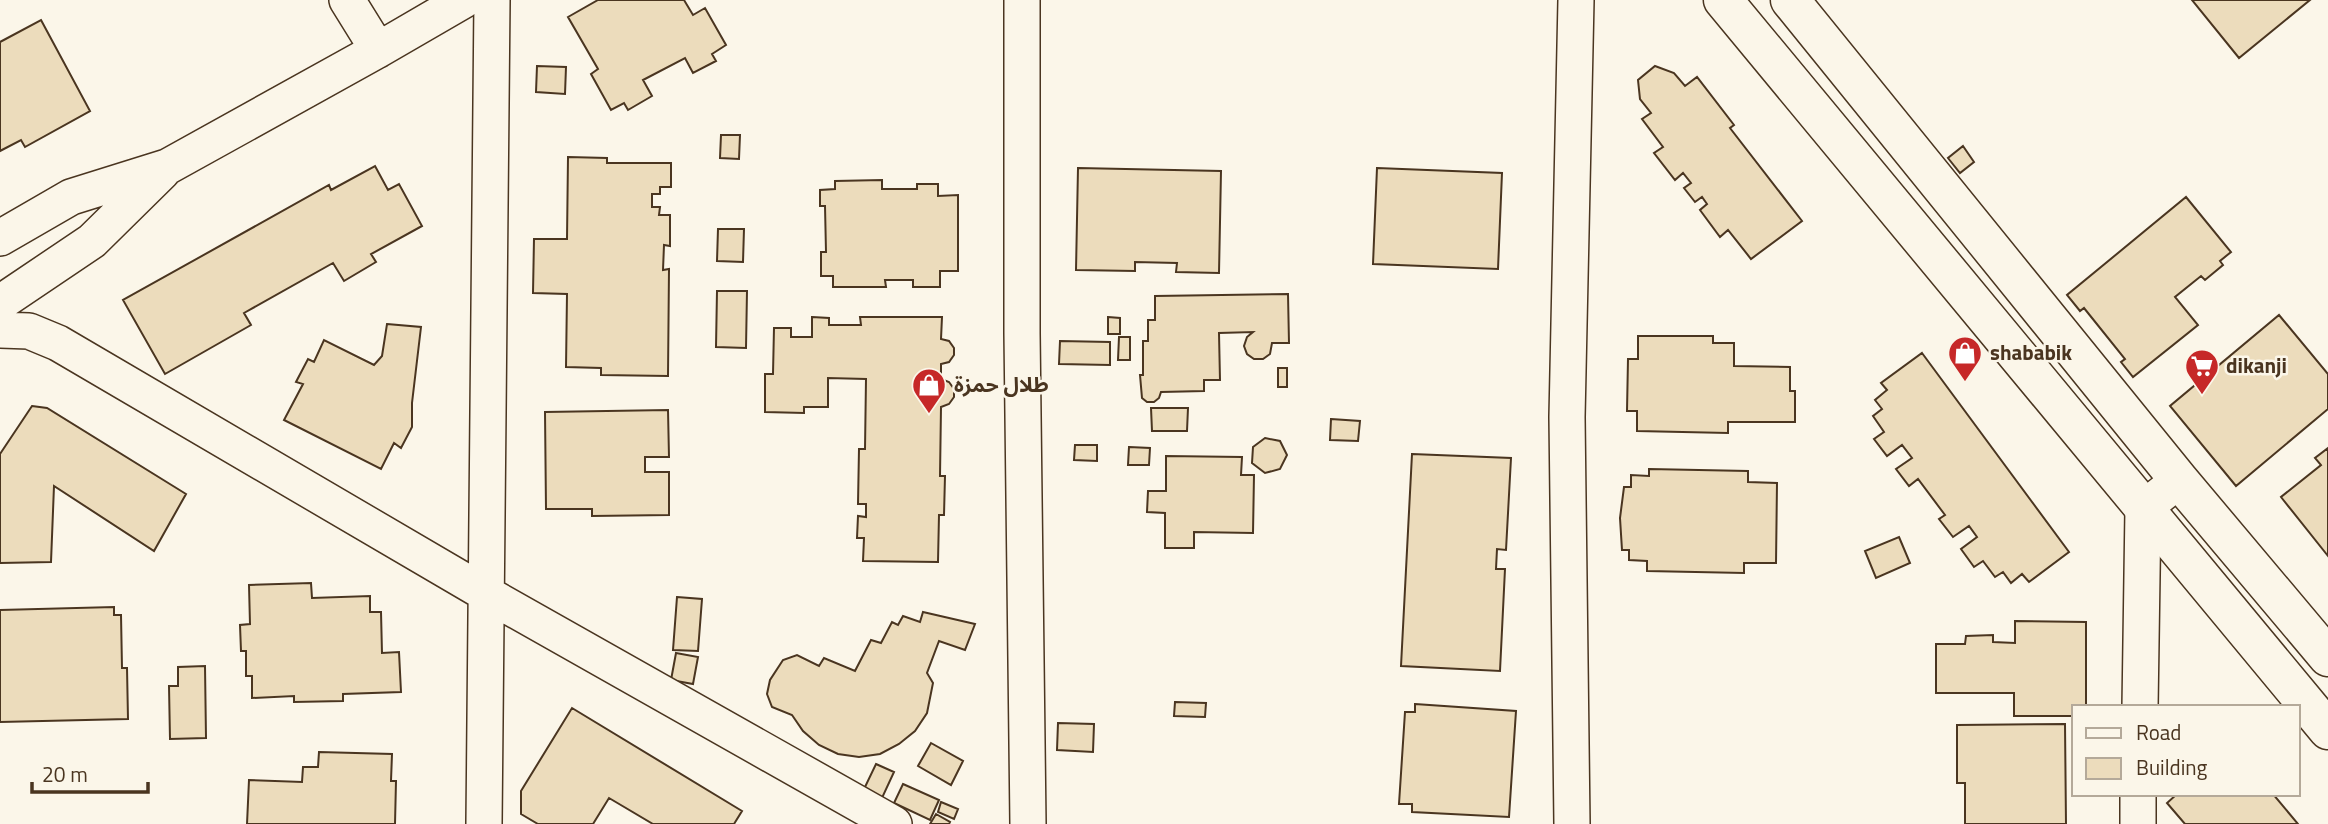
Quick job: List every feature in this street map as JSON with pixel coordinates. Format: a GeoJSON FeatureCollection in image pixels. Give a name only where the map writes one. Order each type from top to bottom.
{"type":"FeatureCollection","features":[{"type":"Feature","properties":{"kind":"street"},"geometry":{"type":"LineString","coordinates":[[347,0],[378,51]]}},
{"type":"Feature","properties":{"kind":"street"},"geometry":{"type":"LineString","coordinates":[[0,238],[71,197],[167,167],[378,51],[464,0]]}},
{"type":"Feature","properties":{"kind":"street"},"geometry":{"type":"LineString","coordinates":[[484,824],[492,0]]}},
{"type":"Feature","properties":{"kind":"street"},"geometry":{"type":"LineString","coordinates":[[1022,0],[1022,333],[1028,824]]}},
{"type":"Feature","properties":{"kind":"street"},"geometry":{"type":"LineString","coordinates":[[1572,824],[1567,417],[1576,0]]}},
{"type":"Feature","properties":{"kind":"street"},"geometry":{"type":"LineString","coordinates":[[1723,0],[2328,730]]}},
{"type":"Feature","properties":{"kind":"street"},"geometry":{"type":"LineString","coordinates":[[1790,0],[2179,480],[2328,657]]}},
{"type":"Feature","properties":{"kind":"street"},"geometry":{"type":"LineString","coordinates":[[1806,99],[1845,66]]}},
{"type":"Feature","properties":{"kind":"street"},"geometry":{"type":"LineString","coordinates":[[0,303],[92,241],[167,167]]}},
{"type":"Feature","properties":{"kind":"street"},"geometry":{"type":"LineString","coordinates":[[0,330],[29,331],[58,344],[485,593],[894,824]]}},
{"type":"Feature","properties":{"kind":"street"},"geometry":{"type":"LineString","coordinates":[[2143,509],[2179,480]]}},
{"type":"Feature","properties":{"kind":"street"},"geometry":{"type":"LineString","coordinates":[[2140,705],[2143,509]]}},
{"type":"Feature","properties":{"kind":"street"},"geometry":{"type":"LineString","coordinates":[[2138,796],[2138,824]]}},
{"type":"Feature","properties":{"kind":"building"},"geometry":{"type":"Polygon","coordinates":[[[598,0],[684,0],[693,15],[705,8],[726,45],[712,54],[716,61],[693,73],[685,58],[643,80],[652,96],[628,110],[624,103],[611,110],[591,74],[598,69],[568,17],[598,0]]]}},
{"type":"Feature","properties":{"kind":"building"},"geometry":{"type":"Polygon","coordinates":[[[2192,0],[2310,0],[2239,58],[2192,0]]]}},
{"type":"Feature","properties":{"kind":"building"},"geometry":{"type":"Polygon","coordinates":[[[41,20],[90,111],[25,147],[21,140],[0,151],[0,42],[41,20]]]}},
{"type":"Feature","properties":{"kind":"building"},"geometry":{"type":"Polygon","coordinates":[[[537,66],[566,67],[565,94],[536,92],[537,66]]]}},
{"type":"Feature","properties":{"kind":"building"},"geometry":{"type":"Polygon","coordinates":[[[1655,66],[1674,73],[1685,86],[1697,77],[1734,125],[1730,128],[1802,221],[1751,259],[1728,230],[1720,237],[1700,210],[1707,204],[1702,197],[1695,202],[1684,188],[1691,183],[1683,173],[1675,180],[1654,153],[1663,147],[1642,119],[1651,113],[1640,99],[1638,80],[1655,66]]]}},
{"type":"Feature","properties":{"kind":"building"},"geometry":{"type":"Polygon","coordinates":[[[721,135],[740,135],[739,159],[720,158],[721,135]]]}},
{"type":"Feature","properties":{"kind":"building"},"geometry":{"type":"Polygon","coordinates":[[[1963,146],[1974,162],[1960,173],[1948,158],[1963,146]]]}},
{"type":"Feature","properties":{"kind":"building"},"geometry":{"type":"Polygon","coordinates":[[[568,157],[607,158],[607,163],[671,163],[671,187],[660,187],[660,194],[652,194],[652,207],[660,207],[659,215],[670,215],[670,246],[664,245],[663,270],[669,269],[668,376],[601,375],[601,368],[566,367],[567,294],[533,293],[534,239],[567,239],[568,157]]]}},
{"type":"Feature","properties":{"kind":"building"},"geometry":{"type":"Polygon","coordinates":[[[375,166],[388,190],[399,184],[422,226],[371,254],[376,262],[344,281],[333,263],[244,313],[251,325],[165,374],[123,300],[329,185],[331,190],[375,166]]]}},
{"type":"Feature","properties":{"kind":"building"},"geometry":{"type":"Polygon","coordinates":[[[1078,168],[1221,171],[1219,273],[1176,272],[1177,263],[1135,262],[1135,271],[1076,270],[1078,168]]]}},
{"type":"Feature","properties":{"kind":"building"},"geometry":{"type":"Polygon","coordinates":[[[1377,168],[1502,173],[1498,269],[1373,264],[1377,168]]]}},
{"type":"Feature","properties":{"kind":"building"},"geometry":{"type":"Polygon","coordinates":[[[882,180],[882,189],[917,189],[917,184],[938,184],[938,196],[958,195],[958,271],[940,271],[940,287],[913,287],[913,280],[885,280],[886,287],[833,287],[833,276],[821,276],[821,252],[826,252],[825,206],[820,206],[820,190],[835,189],[835,181],[882,180]]]}},
{"type":"Feature","properties":{"kind":"building"},"geometry":{"type":"Polygon","coordinates":[[[2186,197],[2231,252],[2220,261],[2223,265],[2205,280],[2201,276],[2175,297],[2198,325],[2133,377],[2121,362],[2125,359],[2084,308],[2080,311],[2067,295],[2186,197]]]}},
{"type":"Feature","properties":{"kind":"building"},"geometry":{"type":"Polygon","coordinates":[[[718,229],[744,229],[743,262],[717,261],[718,229]]]}},
{"type":"Feature","properties":{"kind":"building"},"geometry":{"type":"Polygon","coordinates":[[[717,291],[747,291],[746,348],[716,347],[717,291]]]}},
{"type":"Feature","properties":{"kind":"building"},"geometry":{"type":"Polygon","coordinates":[[[1288,294],[1289,343],[1272,343],[1270,354],[1263,359],[1254,359],[1247,354],[1244,346],[1247,337],[1253,332],[1219,333],[1220,380],[1204,380],[1204,391],[1161,392],[1154,402],[1147,402],[1142,398],[1140,375],[1143,375],[1143,341],[1148,341],[1148,320],[1155,320],[1155,296],[1288,294]]]}},
{"type":"Feature","properties":{"kind":"building"},"geometry":{"type":"Polygon","coordinates":[[[2279,315],[2328,374],[2328,409],[2236,486],[2170,406],[2279,315]]]}},
{"type":"Feature","properties":{"kind":"building"},"geometry":{"type":"Polygon","coordinates":[[[812,317],[829,318],[829,325],[861,325],[860,317],[942,317],[941,339],[949,341],[954,348],[954,355],[949,362],[941,364],[941,379],[949,382],[954,389],[954,397],[949,404],[941,407],[940,476],[945,476],[944,515],[939,515],[938,562],[863,561],[864,538],[857,538],[858,516],[866,517],[866,504],[858,504],[859,449],[865,449],[866,379],[828,378],[828,407],[804,407],[804,413],[765,412],[765,374],[773,374],[774,328],[791,328],[791,337],[812,337],[812,317]]]}},
{"type":"Feature","properties":{"kind":"building"},"geometry":{"type":"Polygon","coordinates":[[[1108,317],[1120,318],[1120,334],[1108,334],[1108,317]]]}},
{"type":"Feature","properties":{"kind":"building"},"geometry":{"type":"Polygon","coordinates":[[[387,324],[421,327],[412,403],[412,427],[401,448],[394,443],[381,469],[284,420],[303,384],[296,382],[308,359],[314,362],[324,340],[374,365],[382,356],[387,324]]]}},
{"type":"Feature","properties":{"kind":"building"},"geometry":{"type":"Polygon","coordinates":[[[1638,336],[1713,336],[1713,343],[1734,343],[1734,366],[1790,367],[1790,391],[1795,391],[1795,422],[1728,422],[1728,433],[1637,431],[1637,411],[1627,411],[1628,359],[1638,359],[1638,336]]]}},
{"type":"Feature","properties":{"kind":"building"},"geometry":{"type":"Polygon","coordinates":[[[1119,337],[1130,337],[1130,360],[1118,360],[1119,337]]]}},
{"type":"Feature","properties":{"kind":"building"},"geometry":{"type":"Polygon","coordinates":[[[1060,341],[1110,342],[1110,365],[1059,364],[1060,341]]]}},
{"type":"Feature","properties":{"kind":"building"},"geometry":{"type":"Polygon","coordinates":[[[1922,353],[2069,552],[2029,582],[2022,574],[2011,583],[2003,572],[1995,577],[1983,561],[1974,567],[1961,549],[1977,537],[1969,526],[1953,537],[1939,519],[1945,515],[1918,479],[1909,486],[1896,469],[1912,458],[1902,445],[1887,456],[1874,439],[1884,432],[1873,416],[1882,409],[1875,400],[1887,390],[1881,383],[1922,353]]]}},
{"type":"Feature","properties":{"kind":"building"},"geometry":{"type":"Polygon","coordinates":[[[1278,368],[1287,368],[1287,387],[1278,387],[1278,368]]]}},
{"type":"Feature","properties":{"kind":"building"},"geometry":{"type":"Polygon","coordinates":[[[32,406],[47,408],[186,494],[154,551],[54,486],[51,562],[0,563],[0,454],[32,406]]]}},
{"type":"Feature","properties":{"kind":"building"},"geometry":{"type":"Polygon","coordinates":[[[1151,408],[1188,408],[1187,431],[1152,431],[1151,408]]]}},
{"type":"Feature","properties":{"kind":"building"},"geometry":{"type":"Polygon","coordinates":[[[668,410],[669,457],[645,457],[645,472],[669,472],[669,515],[592,516],[592,509],[546,509],[545,412],[668,410]]]}},
{"type":"Feature","properties":{"kind":"building"},"geometry":{"type":"Polygon","coordinates":[[[1331,419],[1360,421],[1358,441],[1330,440],[1331,419]]]}},
{"type":"Feature","properties":{"kind":"building"},"geometry":{"type":"Polygon","coordinates":[[[1265,438],[1280,441],[1287,455],[1280,469],[1265,473],[1252,463],[1253,447],[1265,438]]]}},
{"type":"Feature","properties":{"kind":"building"},"geometry":{"type":"Polygon","coordinates":[[[1075,445],[1097,445],[1097,461],[1074,460],[1075,445]]]}},
{"type":"Feature","properties":{"kind":"building"},"geometry":{"type":"Polygon","coordinates":[[[1129,447],[1150,448],[1149,465],[1128,465],[1129,447]]]}},
{"type":"Feature","properties":{"kind":"building"},"geometry":{"type":"Polygon","coordinates":[[[2328,448],[2328,556],[2281,497],[2321,465],[2315,458],[2328,448]]]}},
{"type":"Feature","properties":{"kind":"building"},"geometry":{"type":"Polygon","coordinates":[[[1412,454],[1511,458],[1506,550],[1497,549],[1496,569],[1505,569],[1500,671],[1401,666],[1412,454]]]}},
{"type":"Feature","properties":{"kind":"building"},"geometry":{"type":"Polygon","coordinates":[[[1166,456],[1242,457],[1241,475],[1254,475],[1253,533],[1194,532],[1194,548],[1165,548],[1165,513],[1147,512],[1148,491],[1166,491],[1166,456]]]}},
{"type":"Feature","properties":{"kind":"building"},"geometry":{"type":"Polygon","coordinates":[[[1649,469],[1748,471],[1748,482],[1777,483],[1776,563],[1744,563],[1744,573],[1647,571],[1647,561],[1629,560],[1629,550],[1622,550],[1620,518],[1624,487],[1631,487],[1631,475],[1649,476],[1649,469]]]}},
{"type":"Feature","properties":{"kind":"building"},"geometry":{"type":"Polygon","coordinates":[[[1899,537],[1910,563],[1876,578],[1865,551],[1899,537]]]}},
{"type":"Feature","properties":{"kind":"building"},"geometry":{"type":"Polygon","coordinates":[[[311,583],[312,598],[370,596],[370,612],[381,612],[382,653],[399,652],[401,692],[343,694],[343,701],[294,702],[294,696],[252,698],[252,676],[246,676],[246,651],[241,651],[240,625],[250,624],[249,585],[311,583]]]}},
{"type":"Feature","properties":{"kind":"building"},"geometry":{"type":"Polygon","coordinates":[[[677,597],[702,599],[698,651],[673,650],[677,597]]]}},
{"type":"Feature","properties":{"kind":"building"},"geometry":{"type":"Polygon","coordinates":[[[114,607],[114,615],[121,615],[122,668],[127,668],[128,719],[0,722],[0,610],[114,607]]]}},
{"type":"Feature","properties":{"kind":"building"},"geometry":{"type":"Polygon","coordinates":[[[923,612],[975,624],[965,650],[939,641],[927,673],[933,683],[927,713],[915,731],[899,744],[880,754],[859,757],[838,754],[819,745],[803,731],[792,715],[772,707],[767,694],[770,680],[783,660],[797,655],[819,666],[824,658],[855,671],[871,640],[881,643],[892,622],[898,625],[903,616],[920,622],[923,612]]]}},
{"type":"Feature","properties":{"kind":"building"},"geometry":{"type":"Polygon","coordinates":[[[2015,621],[2086,622],[2086,705],[2072,705],[2072,716],[2014,716],[2014,693],[1936,693],[1936,644],[1965,644],[1966,636],[1993,635],[1993,642],[2015,643],[2015,621]]]}},
{"type":"Feature","properties":{"kind":"building"},"geometry":{"type":"Polygon","coordinates":[[[676,653],[698,657],[693,684],[671,680],[676,653]]]}},
{"type":"Feature","properties":{"kind":"building"},"geometry":{"type":"Polygon","coordinates":[[[205,666],[206,738],[170,739],[169,686],[178,686],[178,667],[205,666]]]}},
{"type":"Feature","properties":{"kind":"building"},"geometry":{"type":"Polygon","coordinates":[[[1175,702],[1206,703],[1205,717],[1174,716],[1175,702]]]}},
{"type":"Feature","properties":{"kind":"building"},"geometry":{"type":"Polygon","coordinates":[[[1415,704],[1516,711],[1509,817],[1412,812],[1412,804],[1399,804],[1405,712],[1415,712],[1415,704]]]}},
{"type":"Feature","properties":{"kind":"building"},"geometry":{"type":"Polygon","coordinates":[[[572,708],[742,811],[734,824],[653,824],[609,798],[593,824],[538,824],[521,814],[521,791],[572,708]]]}},
{"type":"Feature","properties":{"kind":"building"},"geometry":{"type":"Polygon","coordinates":[[[1058,723],[1094,724],[1093,752],[1057,750],[1058,723]]]}},
{"type":"Feature","properties":{"kind":"building"},"geometry":{"type":"Polygon","coordinates":[[[2065,724],[2066,824],[1965,824],[1965,783],[1957,783],[1957,725],[2065,724]]]}},
{"type":"Feature","properties":{"kind":"building"},"geometry":{"type":"Polygon","coordinates":[[[931,743],[963,761],[951,785],[918,766],[931,743]]]}},
{"type":"Feature","properties":{"kind":"building"},"geometry":{"type":"Polygon","coordinates":[[[319,752],[392,754],[391,781],[396,781],[395,824],[247,824],[249,780],[302,782],[303,767],[318,767],[319,752]]]}},
{"type":"Feature","properties":{"kind":"building"},"geometry":{"type":"Polygon","coordinates":[[[876,764],[894,772],[882,798],[864,789],[876,764]]]}},
{"type":"Feature","properties":{"kind":"building"},"geometry":{"type":"Polygon","coordinates":[[[903,784],[939,800],[930,820],[894,803],[903,784]]]}},
{"type":"Feature","properties":{"kind":"building"},"geometry":{"type":"Polygon","coordinates":[[[2175,796],[2275,796],[2298,824],[2185,824],[2167,803],[2175,796]]]}},
{"type":"Feature","properties":{"kind":"building"},"geometry":{"type":"Polygon","coordinates":[[[941,802],[958,809],[954,819],[938,812],[941,802]]]}},
{"type":"Feature","properties":{"kind":"building"},"geometry":{"type":"Polygon","coordinates":[[[936,814],[950,822],[949,824],[930,824],[936,814]]]}},
{"type":"Feature","properties":{"kind":"place","name":"shababik"},"geometry":{"type":"Point","coordinates":[1965,383]}},
{"type":"Feature","properties":{"kind":"place","name":"dikanji"},"geometry":{"type":"Point","coordinates":[2202,396]}},
{"type":"Feature","properties":{"kind":"place","name":"طلال حمزة"},"geometry":{"type":"Point","coordinates":[929,415]}}]}
